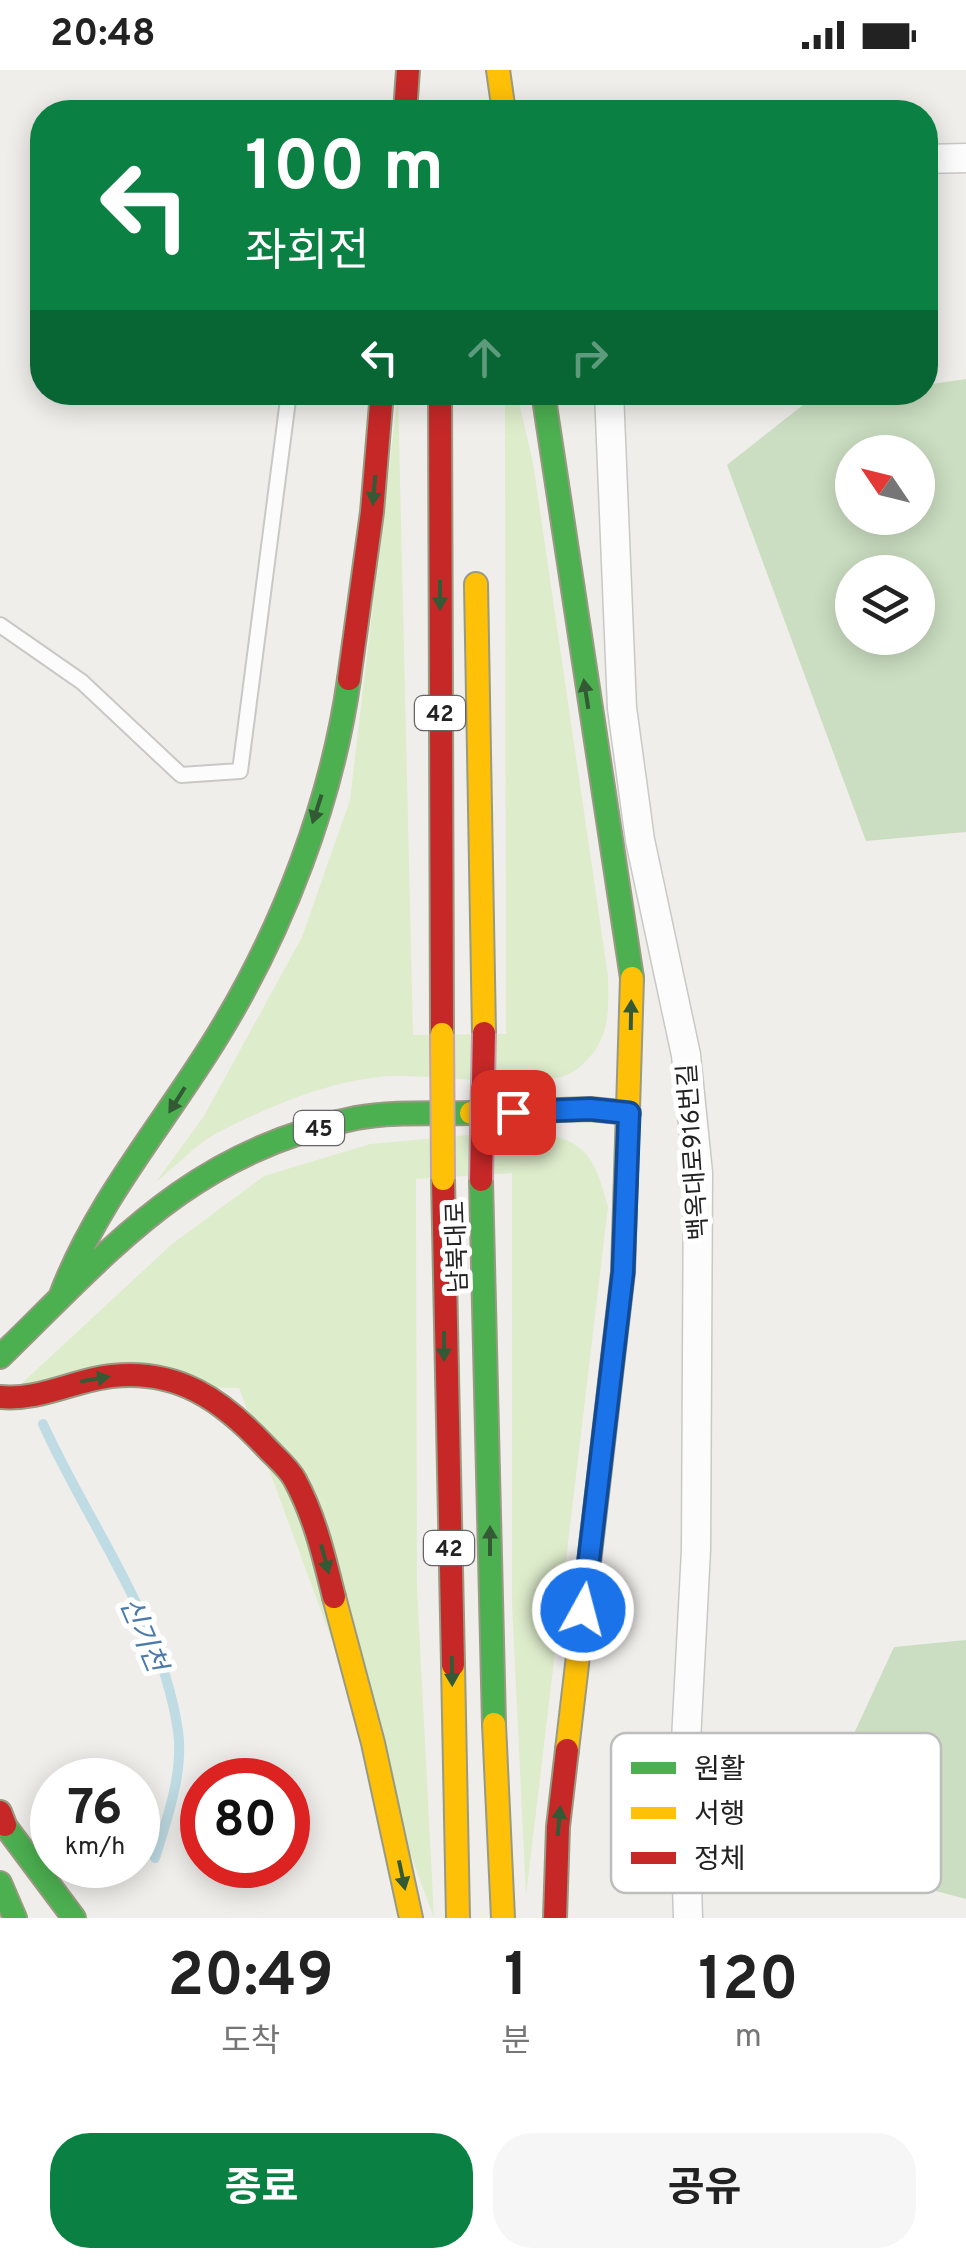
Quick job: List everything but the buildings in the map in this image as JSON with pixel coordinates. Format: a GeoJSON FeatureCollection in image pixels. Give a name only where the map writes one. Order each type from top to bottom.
{"type":"FeatureCollection","features":[{"type":"Feature","properties":{"kind":"main road"},"geometry":{"type":"LineString","coordinates":[[405,100],[408,70]]}},
{"type":"Feature","properties":{"kind":"main road"},"geometry":{"type":"LineString","coordinates":[[498,70],[502,100]]}},
{"type":"Feature","properties":{"kind":"main road"},"geometry":{"type":"LineString","coordinates":[[61,1295],[79,1247],[220,1032],[286,902],[341,735],[372,512],[381,405]]}},
{"type":"Feature","properties":{"kind":"main road","name":"남북대로"},"geometry":{"type":"LineString","coordinates":[[440,405],[443,1179],[458,1918]]}},
{"type":"Feature","properties":{"kind":"main road"},"geometry":{"type":"LineString","coordinates":[[545,405],[632,976],[623,1272],[558,1827],[555,1918]]}},
{"type":"Feature","properties":{"kind":"main road","name":"남북대로"},"geometry":{"type":"LineString","coordinates":[[476,565],[490,1719],[503,1918]]}},
{"type":"Feature","properties":{"kind":"main road","name":"45"},"geometry":{"type":"LineString","coordinates":[[0,1357],[143,1217],[201,1175],[299,1133],[360,1117],[590,1109],[629,1113]]}},
{"type":"Feature","properties":{"kind":"main road"},"geometry":{"type":"LineString","coordinates":[[0,1397],[19,1399],[110,1376],[153,1375],[189,1384],[234,1413],[294,1477],[328,1572],[373,1743],[411,1918]]}},
{"type":"Feature","properties":{"kind":"main road"},"geometry":{"type":"LineString","coordinates":[[2,1819],[74,1918]]}},
{"type":"Feature","properties":{"kind":"main road"},"geometry":{"type":"LineString","coordinates":[[0,1883],[16,1918]]}},
{"type":"Feature","properties":{"kind":"street"},"geometry":{"type":"LineString","coordinates":[[938,158],[966,158]]}},
{"type":"Feature","properties":{"kind":"street","name":"백옥대로916번길"},"geometry":{"type":"LineString","coordinates":[[610,405],[622,708],[640,840],[686,1055],[698,1173],[697,1530],[686,1733]]}},
{"type":"Feature","properties":{"kind":"street","name":"백옥대로916번길"},"geometry":{"type":"LineString","coordinates":[[687,1893],[688,1918]]}},
{"type":"Feature","properties":{"kind":"lane"},"geometry":{"type":"LineString","coordinates":[[0,625],[82,682],[181,776],[240,771],[287,405]]}},
{"type":"Feature","properties":{"kind":"green space"},"geometry":{"type":"Polygon","coordinates":[[[966,379],[966,832],[866,841],[727,465],[803,405],[938,405],[938,383],[966,379]]]}},
{"type":"Feature","properties":{"kind":"green space"},"geometry":{"type":"Polygon","coordinates":[[[398,405],[413,1035],[506,1034],[505,405],[520,405],[533,463],[608,976],[601,1039],[587,1060],[560,1077],[512,1081],[379,1077],[295,1098],[215,1134],[156,1182],[204,1116],[302,937],[350,800],[398,405]]]}},
{"type":"Feature","properties":{"kind":"green space"},"geometry":{"type":"Polygon","coordinates":[[[512,1131],[552,1136],[578,1146],[595,1168],[608,1207],[526,1896],[512,1604],[512,1173],[416,1179],[417,1587],[434,1918],[239,1388],[21,1384],[172,1244],[264,1176],[370,1144],[512,1131]]]}},
{"type":"Feature","properties":{"kind":"green space"},"geometry":{"type":"Polygon","coordinates":[[[966,1640],[966,1899],[941,1892],[941,1733],[854,1733],[894,1647],[966,1640]]]}},
{"type":"Feature","properties":{"kind":"waterway","name":"신기천"},"geometry":{"type":"LineString","coordinates":[[43,1424],[140,1611],[169,1690],[178,1731],[179,1762],[160,1840]]}},
{"type":"Feature","properties":{"kind":"traffic: fast"},"geometry":{"type":"LineString","coordinates":[[545,405],[632,978]]}},
{"type":"Feature","properties":{"kind":"traffic: fast"},"geometry":{"type":"LineString","coordinates":[[61,1295],[93,1226],[218,1035],[264,952],[317,817],[349,679]]}},
{"type":"Feature","properties":{"kind":"traffic: fast"},"geometry":{"type":"LineString","coordinates":[[0,1357],[119,1241],[159,1208],[247,1154],[298,1133],[356,1118],[471,1113]]}},
{"type":"Feature","properties":{"kind":"traffic: fast"},"geometry":{"type":"LineString","coordinates":[[481,1180],[494,1724]]}},
{"type":"Feature","properties":{"kind":"traffic: fast"},"geometry":{"type":"LineString","coordinates":[[0,1819],[74,1918]]}},
{"type":"Feature","properties":{"kind":"traffic: fast"},"geometry":{"type":"LineString","coordinates":[[0,1883],[15,1918]]}},
{"type":"Feature","properties":{"kind":"traffic: slow"},"geometry":{"type":"LineString","coordinates":[[498,70],[502,100]]}},
{"type":"Feature","properties":{"kind":"traffic: slow"},"geometry":{"type":"LineString","coordinates":[[476,584],[484,1033]]}},
{"type":"Feature","properties":{"kind":"traffic: slow"},"geometry":{"type":"LineString","coordinates":[[567,1750],[623,1272],[632,978]]}},
{"type":"Feature","properties":{"kind":"traffic: slow"},"geometry":{"type":"LineString","coordinates":[[442,1034],[443,1179]]}},
{"type":"Feature","properties":{"kind":"traffic: slow"},"geometry":{"type":"LineString","coordinates":[[471,1113],[590,1109],[629,1113]]}},
{"type":"Feature","properties":{"kind":"traffic: slow"},"geometry":{"type":"LineString","coordinates":[[334,1597],[373,1743],[411,1918]]}},
{"type":"Feature","properties":{"kind":"traffic: slow"},"geometry":{"type":"LineString","coordinates":[[453,1665],[458,1918]]}},
{"type":"Feature","properties":{"kind":"traffic: slow"},"geometry":{"type":"LineString","coordinates":[[494,1724],[503,1918]]}},
{"type":"Feature","properties":{"kind":"traffic: jam"},"geometry":{"type":"LineString","coordinates":[[406,100],[408,70]]}},
{"type":"Feature","properties":{"kind":"traffic: jam"},"geometry":{"type":"LineString","coordinates":[[349,679],[372,512],[381,405]]}},
{"type":"Feature","properties":{"kind":"traffic: jam"},"geometry":{"type":"LineString","coordinates":[[440,405],[442,1034]]}},
{"type":"Feature","properties":{"kind":"traffic: jam"},"geometry":{"type":"LineString","coordinates":[[481,1180],[484,1033]]}},
{"type":"Feature","properties":{"kind":"traffic: jam"},"geometry":{"type":"LineString","coordinates":[[443,1179],[453,1665]]}},
{"type":"Feature","properties":{"kind":"traffic: jam"},"geometry":{"type":"LineString","coordinates":[[0,1397],[29,1396],[98,1378],[136,1375],[197,1391],[249,1429],[292,1476],[313,1523],[334,1597]]}},
{"type":"Feature","properties":{"kind":"traffic: jam"},"geometry":{"type":"LineString","coordinates":[[555,1918],[558,1827],[567,1750]]}},
{"type":"Feature","properties":{"kind":"traffic: jam"},"geometry":{"type":"LineString","coordinates":[[0,1812],[5,1825]]}},
{"type":"Feature","properties":{"kind":"route"},"geometry":{"type":"LineString","coordinates":[[513,1112],[590,1109],[629,1113],[623,1272],[583,1610]]}}]}
